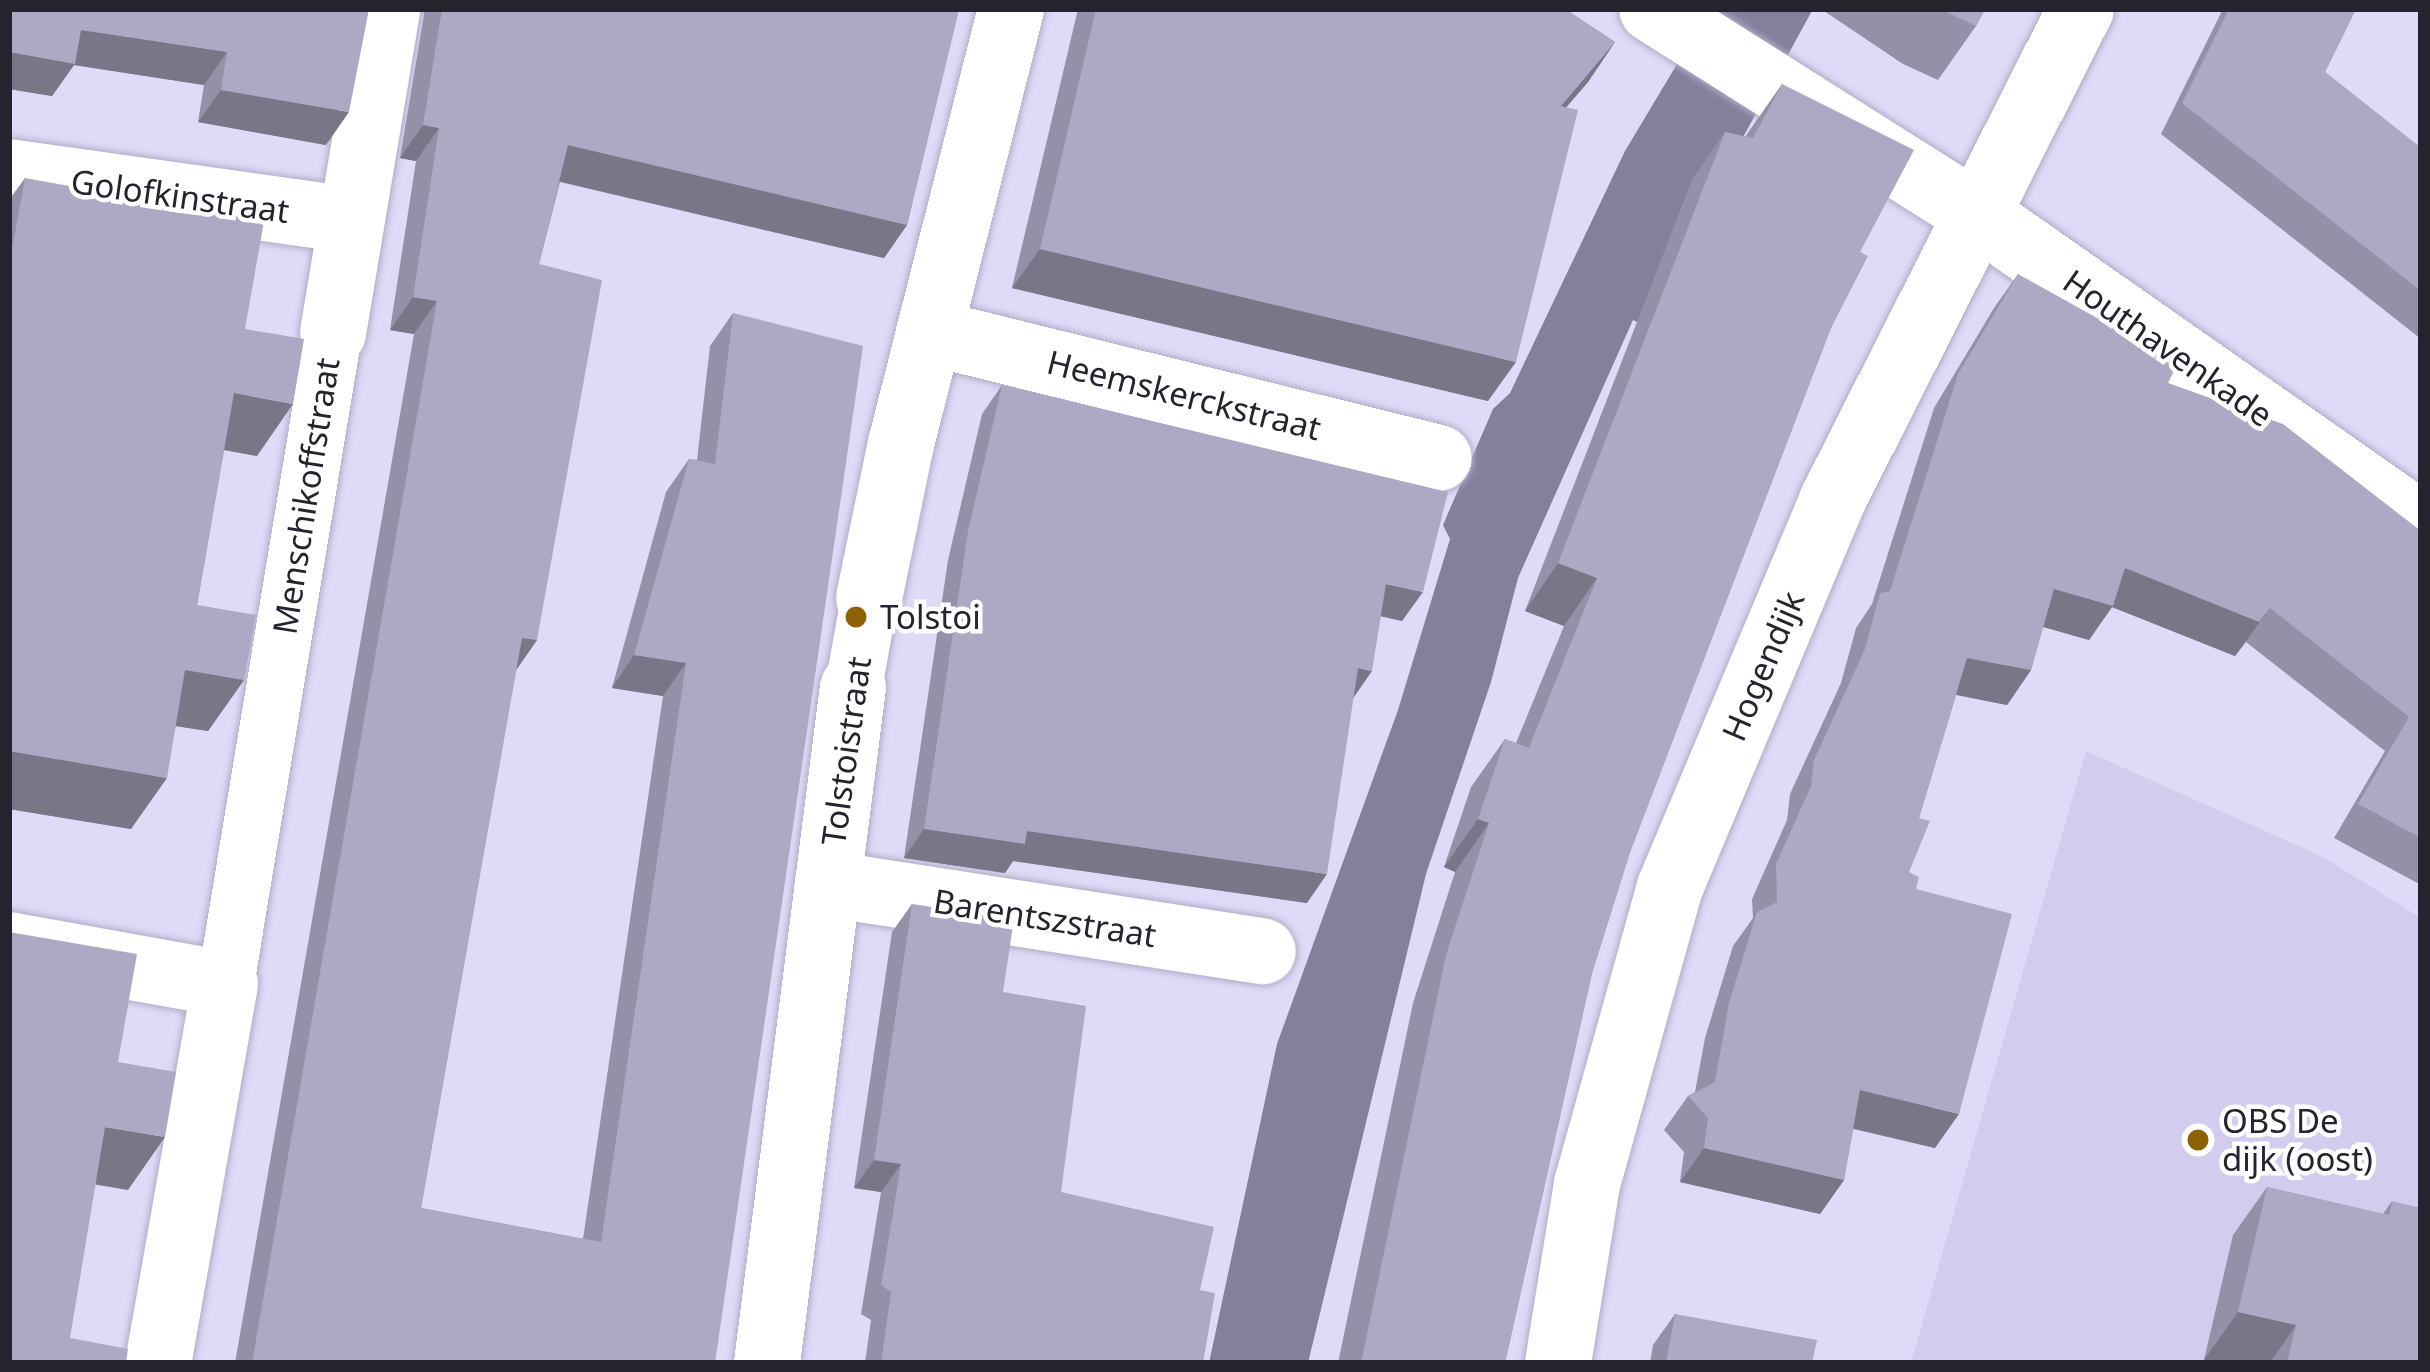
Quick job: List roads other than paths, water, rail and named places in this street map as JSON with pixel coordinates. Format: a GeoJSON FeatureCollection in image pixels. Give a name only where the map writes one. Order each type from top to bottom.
{"type":"FeatureCollection","features":[{"type":"Feature","properties":{"kind":"street","name":"Menschikoffstraat"},"geometry":{"type":"LineString","coordinates":[[158,1363],[387,9]]}},
{"type":"Feature","properties":{"kind":"street","name":"Tolstoistraat"},"geometry":{"type":"LineString","coordinates":[[767,1363],[868,598],[1011,9]]}},
{"type":"Feature","properties":{"kind":"street","name":"Hogendijk"},"geometry":{"type":"LineString","coordinates":[[1558,1363],[1587,1184],[1670,887],[1832,501],[2081,9]]}},
{"type":"Feature","properties":{"kind":"street","name":"Houthavenkade"},"geometry":{"type":"LineString","coordinates":[[1665,18],[1975,213],[2421,525]]}},
{"type":"Feature","properties":{"kind":"street","name":"Golofkinstraat"},"geometry":{"type":"LineString","coordinates":[[9,172],[350,220]]}},
{"type":"Feature","properties":{"kind":"street","name":"Heemskerckstraat"},"geometry":{"type":"LineString","coordinates":[[929,332],[1439,458]]}},
{"type":"Feature","properties":{"kind":"street","name":"Barentszstraat"},"geometry":{"type":"LineString","coordinates":[[828,884],[1263,951]]}},
{"type":"Feature","properties":{"kind":"street"},"geometry":{"type":"LineString","coordinates":[[9,945],[225,984]]}},
{"type":"Feature","properties":{"kind":"place","name":"Tolstoi"},"geometry":{"type":"Point","coordinates":[856,617]}},
{"type":"Feature","properties":{"kind":"place","name":"OBS De dijk (oost)"},"geometry":{"type":"Point","coordinates":[2198,1140]}}]}
